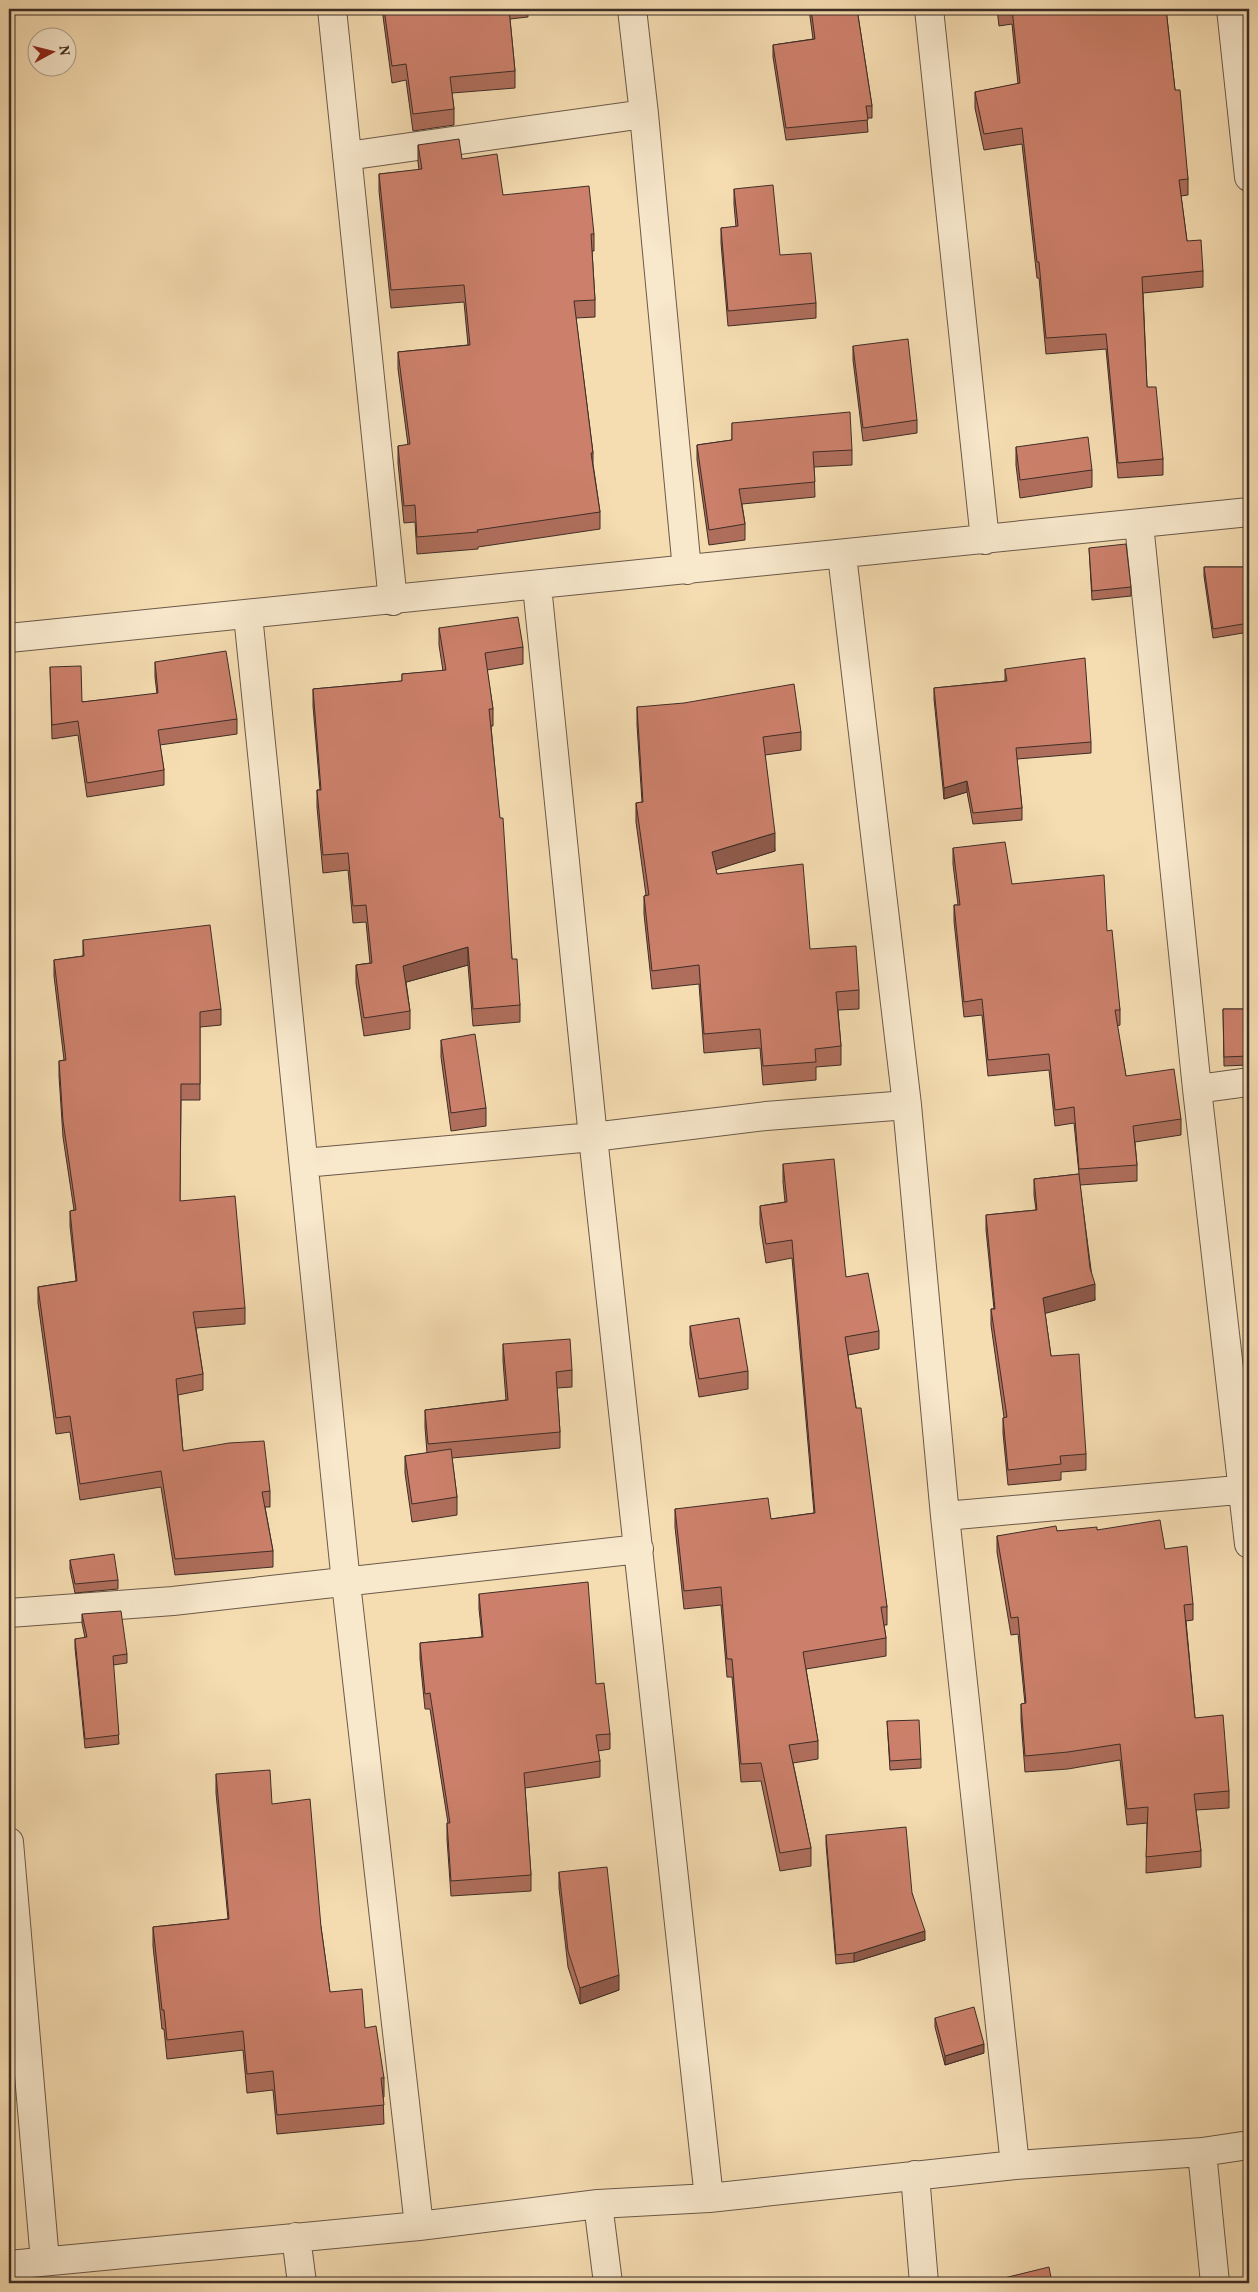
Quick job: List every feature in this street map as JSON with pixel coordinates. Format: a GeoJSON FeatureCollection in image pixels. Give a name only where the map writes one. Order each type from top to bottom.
{"type":"FeatureCollection","features":[{"type":"Feature","properties":{"kind":"street"},"geometry":{"type":"LineString","coordinates":[[332,9],[393,600]]}},
{"type":"Feature","properties":{"kind":"street"},"geometry":{"type":"LineString","coordinates":[[632,9],[644,114],[687,570]]}},
{"type":"Feature","properties":{"kind":"street"},"geometry":{"type":"LineString","coordinates":[[929,9],[985,540]]}},
{"type":"Feature","properties":{"kind":"street"},"geometry":{"type":"LineString","coordinates":[[1231,9],[1249,177]]}},
{"type":"Feature","properties":{"kind":"street"},"geometry":{"type":"LineString","coordinates":[[347,156],[644,114]]}},
{"type":"Feature","properties":{"kind":"street"},"geometry":{"type":"LineString","coordinates":[[9,638],[537,586],[1249,512]]}},
{"type":"Feature","properties":{"kind":"street"},"geometry":{"type":"LineString","coordinates":[[1139,524],[1197,1089],[1247,1489],[1249,1544]]}},
{"type":"Feature","properties":{"kind":"street"},"geometry":{"type":"LineString","coordinates":[[842,554],[907,1105],[945,1516],[1015,2165]]}},
{"type":"Feature","properties":{"kind":"street"},"geometry":{"type":"LineString","coordinates":[[537,586],[593,1137],[709,2198]]}},
{"type":"Feature","properties":{"kind":"street"},"geometry":{"type":"LineString","coordinates":[[248,615],[346,1583],[419,2226]]}},
{"type":"Feature","properties":{"kind":"street"},"geometry":{"type":"LineString","coordinates":[[1197,1089],[1249,1082]]}},
{"type":"Feature","properties":{"kind":"street"},"geometry":{"type":"LineString","coordinates":[[304,1163],[593,1137],[766,1116],[907,1105]]}},
{"type":"Feature","properties":{"kind":"street"},"geometry":{"type":"LineString","coordinates":[[945,1516],[1247,1489]]}},
{"type":"Feature","properties":{"kind":"street"},"geometry":{"type":"LineString","coordinates":[[9,1613],[173,1600],[346,1583],[639,1548]]}},
{"type":"Feature","properties":{"kind":"street"},"geometry":{"type":"LineString","coordinates":[[9,1842],[44,2261]]}},
{"type":"Feature","properties":{"kind":"street"},"geometry":{"type":"LineString","coordinates":[[9,2266],[44,2261],[419,2226],[598,2204],[709,2198],[1015,2165],[1202,2152],[1249,2145]]}},
{"type":"Feature","properties":{"kind":"street"},"geometry":{"type":"LineString","coordinates":[[1202,2152],[1216,2283]]}},
{"type":"Feature","properties":{"kind":"street"},"geometry":{"type":"LineString","coordinates":[[915,2175],[924,2283]]}},
{"type":"Feature","properties":{"kind":"street"},"geometry":{"type":"LineString","coordinates":[[598,2204],[608,2283]]}},
{"type":"Feature","properties":{"kind":"street"},"geometry":{"type":"LineString","coordinates":[[296,2237],[302,2283]]}},
{"type":"Feature","properties":{"kind":"building"},"geometry":{"type":"Polygon","coordinates":[[[384,9],[509,9],[515,71],[450,77],[454,109],[413,114],[406,64],[392,66],[384,9]]]}},
{"type":"Feature","properties":{"kind":"building"},"geometry":{"type":"Polygon","coordinates":[[[811,9],[857,9],[872,106],[866,106],[868,120],[786,128],[773,45],[815,39],[811,9]]]}},
{"type":"Feature","properties":{"kind":"building"},"geometry":{"type":"Polygon","coordinates":[[[1012,9],[1166,9],[1175,90],[1180,90],[1188,179],[1179,180],[1187,241],[1201,240],[1203,271],[1142,277],[1147,387],[1156,387],[1163,459],[1118,463],[1106,334],[1046,338],[1039,262],[1037,262],[1022,128],[984,134],[975,92],[1020,83],[1012,9]]]}},
{"type":"Feature","properties":{"kind":"building"},"geometry":{"type":"Polygon","coordinates":[[[459,139],[462,159],[497,154],[503,195],[589,186],[594,234],[591,234],[595,300],[574,301],[593,453],[591,453],[600,512],[477,530],[478,532],[417,537],[415,505],[404,506],[398,446],[410,444],[398,352],[470,345],[464,285],[391,290],[379,174],[422,169],[418,145],[459,139]]]}},
{"type":"Feature","properties":{"kind":"building"},"geometry":{"type":"Polygon","coordinates":[[[773,185],[780,255],[811,253],[816,303],[728,311],[721,228],[738,226],[734,189],[773,185]]]}},
{"type":"Feature","properties":{"kind":"building"},"geometry":{"type":"Polygon","coordinates":[[[908,339],[917,420],[863,428],[853,346],[908,339]]]}},
{"type":"Feature","properties":{"kind":"building"},"geometry":{"type":"Polygon","coordinates":[[[850,412],[852,450],[813,452],[815,482],[739,489],[745,524],[709,530],[697,445],[732,440],[732,423],[850,412]]]}},
{"type":"Feature","properties":{"kind":"building"},"geometry":{"type":"Polygon","coordinates":[[[1088,437],[1092,470],[1020,480],[1016,447],[1088,437]]]}},
{"type":"Feature","properties":{"kind":"building"},"geometry":{"type":"Polygon","coordinates":[[[1126,544],[1131,587],[1092,591],[1089,548],[1126,544]]]}},
{"type":"Feature","properties":{"kind":"building"},"geometry":{"type":"Polygon","coordinates":[[[1204,567],[1249,567],[1249,623],[1213,629],[1204,567]]]}},
{"type":"Feature","properties":{"kind":"building"},"geometry":{"type":"Polygon","coordinates":[[[518,617],[523,647],[485,653],[493,709],[489,709],[500,818],[503,818],[512,959],[517,959],[520,1005],[473,1009],[468,947],[403,966],[410,1011],[364,1018],[356,965],[372,963],[366,905],[353,906],[348,853],[323,855],[317,790],[321,790],[313,689],[402,681],[402,674],[446,670],[439,628],[518,617]]]}},
{"type":"Feature","properties":{"kind":"building"},"geometry":{"type":"Polygon","coordinates":[[[226,651],[237,719],[158,730],[164,770],[87,783],[78,721],[52,725],[50,667],[81,666],[82,702],[158,693],[155,662],[226,651]]]}},
{"type":"Feature","properties":{"kind":"building"},"geometry":{"type":"Polygon","coordinates":[[[1085,658],[1091,742],[1016,748],[1022,808],[973,813],[967,781],[944,788],[934,688],[1007,681],[1005,669],[1085,658]]]}},
{"type":"Feature","properties":{"kind":"building"},"geometry":{"type":"Polygon","coordinates":[[[794,684],[801,732],[763,737],[775,833],[712,852],[717,874],[803,864],[810,949],[856,946],[859,990],[836,992],[841,1046],[815,1049],[816,1062],[763,1066],[760,1029],[704,1034],[699,965],[652,971],[644,896],[649,895],[636,803],[643,802],[637,707],[684,703],[794,684]]]}},
{"type":"Feature","properties":{"kind":"building"},"geometry":{"type":"Polygon","coordinates":[[[1005,842],[1012,884],[1104,875],[1107,931],[1112,930],[1120,1010],[1115,1010],[1126,1076],[1174,1069],[1181,1119],[1133,1126],[1137,1165],[1079,1169],[1074,1107],[1055,1110],[1049,1054],[988,1060],[982,999],[964,1002],[954,905],[960,905],[953,848],[1005,842]]]}},
{"type":"Feature","properties":{"kind":"building"},"geometry":{"type":"Polygon","coordinates":[[[210,925],[221,1009],[200,1012],[200,1084],[181,1084],[180,1201],[235,1196],[245,1308],[193,1312],[203,1374],[176,1379],[183,1451],[229,1443],[264,1441],[270,1491],[262,1492],[273,1551],[175,1559],[161,1471],[80,1484],[70,1416],[56,1418],[38,1287],[77,1281],[70,1211],[76,1210],[63,1121],[59,1061],[66,1060],[54,960],[84,956],[83,940],[210,925]]]}},
{"type":"Feature","properties":{"kind":"building"},"geometry":{"type":"Polygon","coordinates":[[[1223,1009],[1249,1009],[1249,1056],[1224,1057],[1223,1009]]]}},
{"type":"Feature","properties":{"kind":"building"},"geometry":{"type":"Polygon","coordinates":[[[475,1034],[486,1108],[451,1113],[441,1040],[475,1034]]]}},
{"type":"Feature","properties":{"kind":"building"},"geometry":{"type":"Polygon","coordinates":[[[834,1159],[846,1277],[868,1273],[879,1331],[845,1337],[856,1408],[861,1408],[887,1607],[881,1607],[886,1638],[803,1652],[818,1741],[789,1745],[811,1848],[780,1853],[761,1763],[741,1764],[732,1659],[727,1659],[721,1587],[684,1591],[675,1509],[768,1498],[771,1519],[815,1513],[792,1240],[766,1244],[760,1206],[787,1202],[783,1164],[834,1159]]]}},
{"type":"Feature","properties":{"kind":"building"},"geometry":{"type":"Polygon","coordinates":[[[1079,1174],[1090,1268],[1095,1284],[1043,1298],[1051,1356],[1079,1354],[1086,1454],[1060,1456],[1061,1464],[1008,1470],[1003,1418],[1007,1417],[991,1309],[995,1309],[986,1215],[1037,1210],[1034,1179],[1079,1174]]]}},
{"type":"Feature","properties":{"kind":"building"},"geometry":{"type":"Polygon","coordinates":[[[739,1318],[748,1371],[699,1379],[690,1326],[739,1318]]]}},
{"type":"Feature","properties":{"kind":"building"},"geometry":{"type":"Polygon","coordinates":[[[570,1339],[572,1370],[556,1372],[560,1432],[428,1444],[425,1410],[508,1400],[503,1344],[570,1339]]]}},
{"type":"Feature","properties":{"kind":"building"},"geometry":{"type":"Polygon","coordinates":[[[451,1449],[457,1497],[412,1504],[405,1456],[451,1449]]]}},
{"type":"Feature","properties":{"kind":"building"},"geometry":{"type":"Polygon","coordinates":[[[1160,1520],[1165,1549],[1187,1546],[1193,1604],[1184,1605],[1195,1718],[1223,1715],[1229,1791],[1194,1794],[1201,1851],[1146,1857],[1148,1807],[1127,1809],[1120,1744],[1025,1756],[1021,1704],[1026,1703],[1018,1617],[1011,1618],[997,1536],[1056,1526],[1057,1531],[1097,1527],[1097,1530],[1160,1520]]]}},
{"type":"Feature","properties":{"kind":"building"},"geometry":{"type":"Polygon","coordinates":[[[114,1554],[118,1580],[75,1584],[70,1560],[114,1554]]]}},
{"type":"Feature","properties":{"kind":"building"},"geometry":{"type":"Polygon","coordinates":[[[588,1582],[596,1684],[604,1683],[610,1734],[596,1735],[600,1761],[524,1773],[531,1875],[451,1881],[447,1823],[450,1823],[430,1693],[425,1694],[420,1643],[483,1637],[479,1594],[588,1582]]]}},
{"type":"Feature","properties":{"kind":"building"},"geometry":{"type":"Polygon","coordinates":[[[121,1611],[127,1654],[113,1656],[119,1735],[85,1739],[75,1639],[87,1637],[82,1614],[121,1611]]]}},
{"type":"Feature","properties":{"kind":"building"},"geometry":{"type":"Polygon","coordinates":[[[919,1720],[921,1759],[890,1761],[887,1721],[919,1720]]]}},
{"type":"Feature","properties":{"kind":"building"},"geometry":{"type":"Polygon","coordinates":[[[270,1770],[272,1804],[310,1799],[321,1927],[330,1992],[362,1989],[365,2028],[376,2026],[384,2078],[381,2078],[384,2105],[277,2115],[273,2071],[247,2074],[243,2031],[167,2040],[153,1927],[229,1919],[216,1774],[270,1770]]]}},
{"type":"Feature","properties":{"kind":"building"},"geometry":{"type":"Polygon","coordinates":[[[906,1827],[912,1893],[925,1931],[854,1953],[836,1955],[826,1835],[906,1827]]]}},
{"type":"Feature","properties":{"kind":"building"},"geometry":{"type":"Polygon","coordinates":[[[607,1867],[619,1975],[580,1988],[568,1951],[559,1872],[607,1867]]]}},
{"type":"Feature","properties":{"kind":"building"},"geometry":{"type":"Polygon","coordinates":[[[974,2007],[984,2044],[945,2056],[935,2018],[974,2007]]]}},
{"type":"Feature","properties":{"kind":"building"},"geometry":{"type":"Polygon","coordinates":[[[1049,2267],[1052,2283],[992,2283],[992,2281],[1049,2267]]]}},
{"type":"Feature","properties":{"kind":"building"},"geometry":{"type":"Polygon","coordinates":[[[539,2280],[539,2283],[506,2283],[539,2280]]]}}]}
